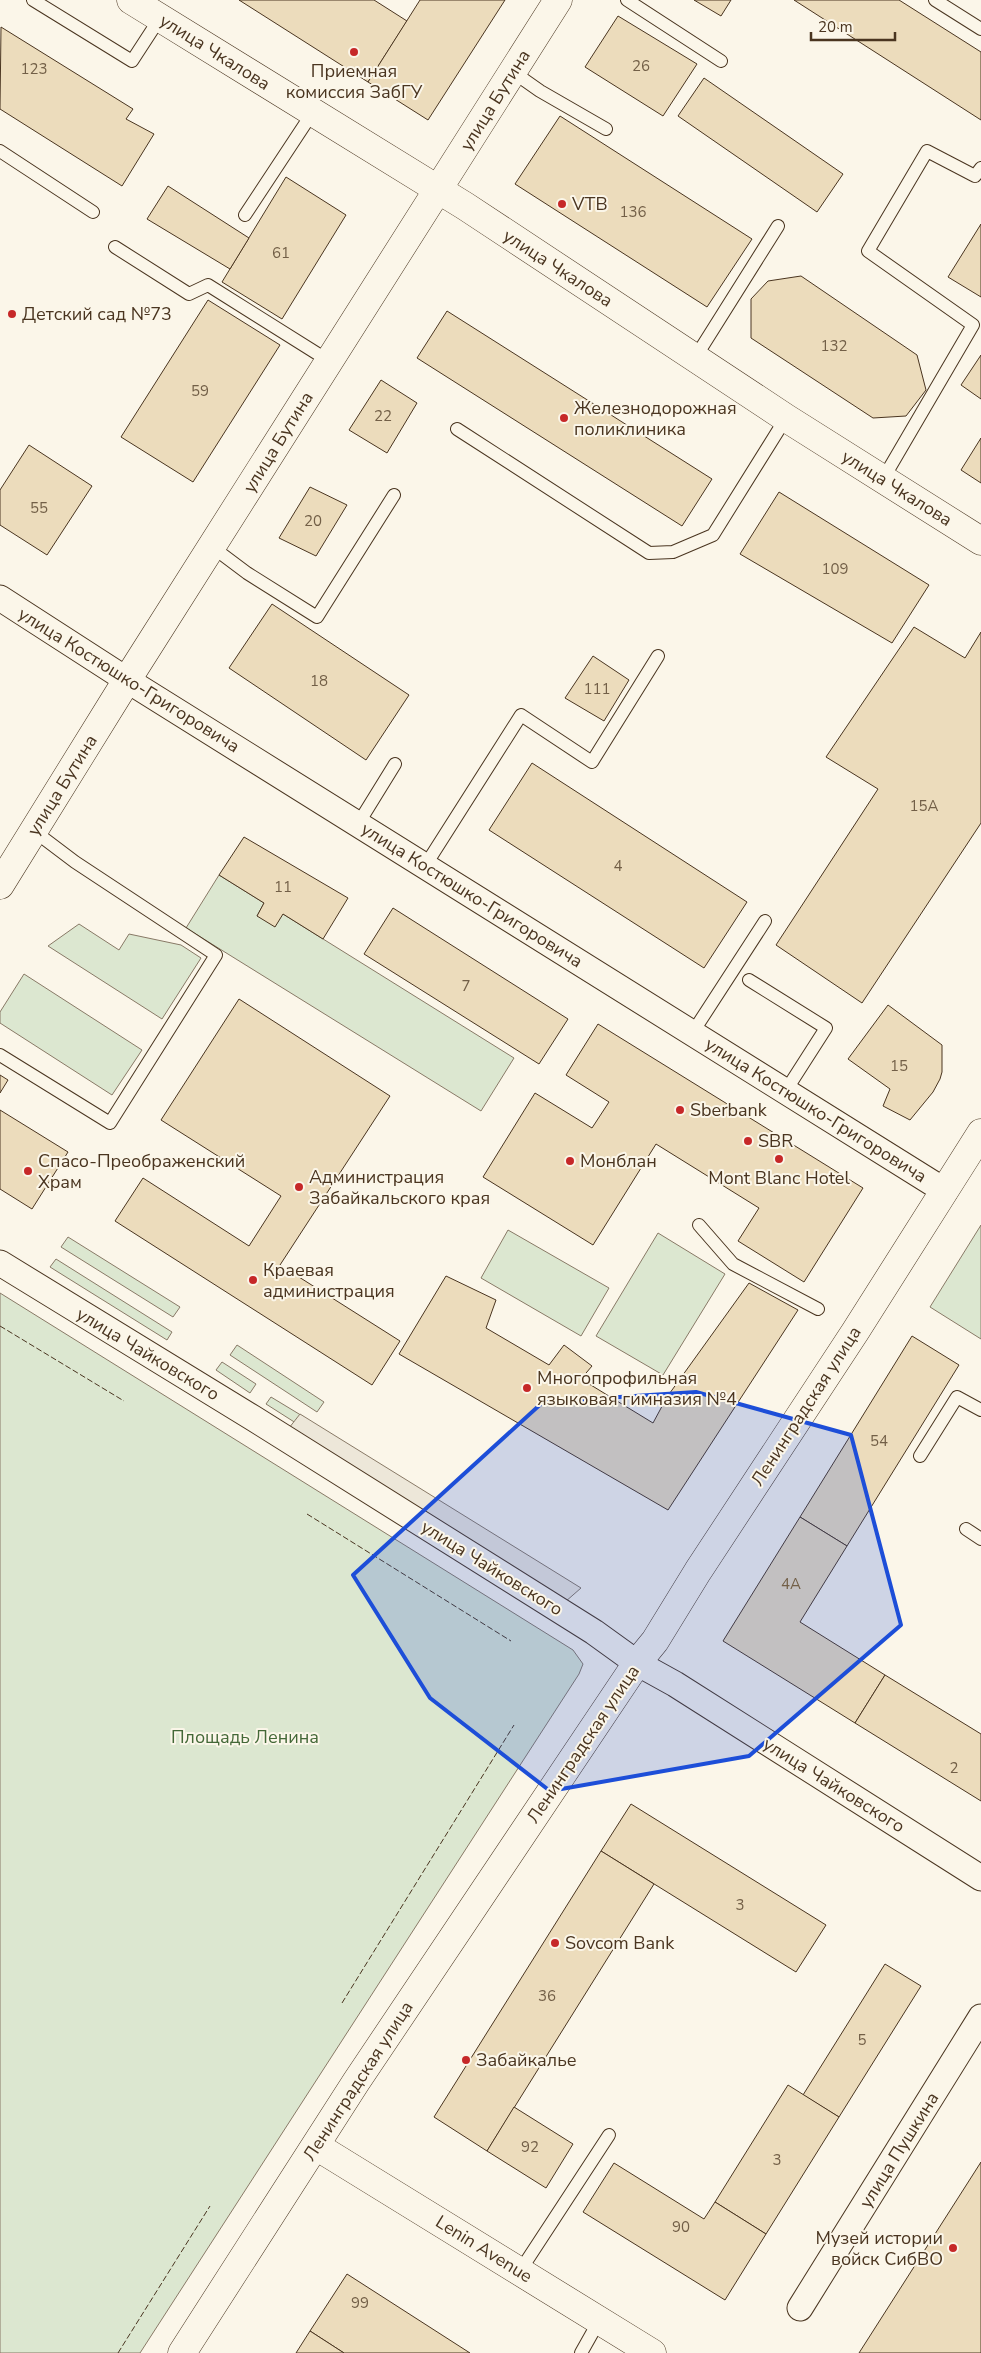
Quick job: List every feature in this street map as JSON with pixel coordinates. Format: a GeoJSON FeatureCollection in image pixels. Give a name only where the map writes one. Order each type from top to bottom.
{"type":"FeatureCollection","features":[{"type":"Feature","properties":{"kind":"main road","name":"улица Чкалова"},"geometry":{"type":"LineString","coordinates":[[130,0],[438,190],[786,418],[981,541]]}},
{"type":"Feature","properties":{"kind":"main road","name":"улица Бутина"},"geometry":{"type":"LineString","coordinates":[[0,885],[211,546],[558,0]]}},
{"type":"Feature","properties":{"kind":"main road","name":"Ленинградская улица"},"geometry":{"type":"LineString","coordinates":[[182,2353],[356,2082],[636,1663],[655,1641],[698,1571],[981,1133]]}},
{"type":"Feature","properties":{"kind":"main road","name":"Lenin Avenue"},"geometry":{"type":"LineString","coordinates":[[316,2146],[652,2353]]}},
{"type":"Feature","properties":{"kind":"street","name":"улица Костюшко-Григоровича"},"geometry":{"type":"LineString","coordinates":[[0,598],[127,680],[945,1191]]}},
{"type":"Feature","properties":{"kind":"street","name":"улица Чайковского"},"geometry":{"type":"LineString","coordinates":[[0,1263],[270,1428],[586,1627],[636,1663],[675,1684],[981,1878]]}},
{"type":"Feature","properties":{"kind":"street","name":"улица Пушкина"},"geometry":{"type":"LineString","coordinates":[[800,2308],[981,2017]]}},
{"type":"Feature","properties":{"kind":"lane"},"geometry":{"type":"LineString","coordinates":[[33,0],[132,61],[160,18]]}},
{"type":"Feature","properties":{"kind":"lane"},"geometry":{"type":"LineString","coordinates":[[627,0],[721,61]]}},
{"type":"Feature","properties":{"kind":"lane"},"geometry":{"type":"LineString","coordinates":[[936,0],[981,29]]}},
{"type":"Feature","properties":{"kind":"lane"},"geometry":{"type":"LineString","coordinates":[[513,72],[540,91],[606,129]]}},
{"type":"Feature","properties":{"kind":"lane"},"geometry":{"type":"LineString","coordinates":[[245,215],[312,112]]}},
{"type":"Feature","properties":{"kind":"lane"},"geometry":{"type":"LineString","coordinates":[[0,151],[93,212]]}},
{"type":"Feature","properties":{"kind":"lane"},"geometry":{"type":"LineString","coordinates":[[883,479],[973,325],[868,251],[926,151],[975,176],[981,168]]}},
{"type":"Feature","properties":{"kind":"lane"},"geometry":{"type":"LineString","coordinates":[[695,358],[778,226]]}},
{"type":"Feature","properties":{"kind":"lane"},"geometry":{"type":"LineString","coordinates":[[115,247],[189,294],[208,285],[329,361]]}},
{"type":"Feature","properties":{"kind":"lane"},"geometry":{"type":"LineString","coordinates":[[457,429],[649,553],[673,552],[713,535],[786,418]]}},
{"type":"Feature","properties":{"kind":"lane"},"geometry":{"type":"LineString","coordinates":[[211,546],[247,573],[316,617],[394,496]]}},
{"type":"Feature","properties":{"kind":"lane"},"geometry":{"type":"LineString","coordinates":[[425,866],[521,715],[592,762],[658,656]]}},
{"type":"Feature","properties":{"kind":"lane"},"geometry":{"type":"LineString","coordinates":[[358,824],[395,764]]}},
{"type":"Feature","properties":{"kind":"lane"},"geometry":{"type":"LineString","coordinates":[[0,1055],[110,1123],[216,955],[75,862],[34,831]]}},
{"type":"Feature","properties":{"kind":"lane"},"geometry":{"type":"LineString","coordinates":[[693,1032],[765,921]]}},
{"type":"Feature","properties":{"kind":"lane"},"geometry":{"type":"LineString","coordinates":[[749,980],[826,1028],[785,1092]]}},
{"type":"Feature","properties":{"kind":"lane"},"geometry":{"type":"LineString","coordinates":[[699,1225],[733,1264],[818,1309]]}},
{"type":"Feature","properties":{"kind":"lane"},"geometry":{"type":"LineString","coordinates":[[920,1456],[957,1398],[981,1410]]}},
{"type":"Feature","properties":{"kind":"lane"},"geometry":{"type":"LineString","coordinates":[[966,1529],[981,1539]]}},
{"type":"Feature","properties":{"kind":"lane"},"geometry":{"type":"LineString","coordinates":[[520,2271],[609,2135]]}},
{"type":"Feature","properties":{"kind":"lane"},"geometry":{"type":"LineString","coordinates":[[581,2353],[599,2320]]}},
{"type":"Feature","properties":{"kind":"highlighted area"},"geometry":{"type":"Polygon","coordinates":[[[696,1392],[851,1435],[901,1625],[749,1756],[550,1791],[430,1698],[353,1575],[543,1402],[696,1392]]]}},
{"type":"Feature","properties":{"kind":"green space"},"geometry":{"type":"Polygon","coordinates":[[[219,875],[264,903],[257,916],[283,914],[514,1058],[481,1111],[186,928],[219,875]]]}},
{"type":"Feature","properties":{"kind":"green space"},"geometry":{"type":"Polygon","coordinates":[[[79,924],[119,950],[129,934],[181,945],[201,958],[162,1019],[48,946],[79,924]]]}},
{"type":"Feature","properties":{"kind":"green space"},"geometry":{"type":"Polygon","coordinates":[[[24,974],[142,1050],[112,1095],[0,1023],[0,1012],[24,974]]]}},
{"type":"Feature","properties":{"kind":"green space"},"geometry":{"type":"Polygon","coordinates":[[[981,1225],[981,1339],[930,1307],[981,1225]]]}},
{"type":"Feature","properties":{"kind":"green space"},"geometry":{"type":"Polygon","coordinates":[[[508,1230],[609,1288],[581,1336],[481,1278],[508,1230]]]}},
{"type":"Feature","properties":{"kind":"green space"},"geometry":{"type":"Polygon","coordinates":[[[658,1233],[725,1274],[663,1375],[596,1336],[658,1233]]]}},
{"type":"Feature","properties":{"kind":"green space"},"geometry":{"type":"Polygon","coordinates":[[[68,1237],[180,1307],[173,1317],[61,1247],[68,1237]]]}},
{"type":"Feature","properties":{"kind":"green space"},"geometry":{"type":"Polygon","coordinates":[[[56,1259],[172,1332],[167,1340],[50,1267],[56,1259]]]}},
{"type":"Feature","properties":{"kind":"green space","name":"Площадь Ленина"},"geometry":{"type":"Polygon","coordinates":[[[0,1293],[573,1650],[583,1664],[579,1674],[140,2353],[0,2353],[0,1293]]]}},
{"type":"Feature","properties":{"kind":"green space"},"geometry":{"type":"Polygon","coordinates":[[[237,1345],[324,1402],[317,1412],[230,1355],[237,1345]]]}},
{"type":"Feature","properties":{"kind":"green space"},"geometry":{"type":"Polygon","coordinates":[[[222,1362],[256,1384],[250,1393],[216,1370],[222,1362]]]}},
{"type":"Feature","properties":{"kind":"green space"},"geometry":{"type":"Polygon","coordinates":[[[271,1397],[304,1417],[299,1425],[266,1404],[271,1397]]]}},
{"type":"Feature","properties":{"kind":"shaded area"},"geometry":{"type":"Polygon","coordinates":[[[300,1414],[581,1588],[565,1602],[289,1428],[300,1414]]]}},
{"type":"Feature","properties":{"kind":"building","name":"Приемная комиссия ЗабГУ"},"geometry":{"type":"Polygon","coordinates":[[[239,0],[374,0],[407,21],[368,82],[239,0]]]}},
{"type":"Feature","properties":{"kind":"building"},"geometry":{"type":"Polygon","coordinates":[[[420,0],[505,0],[428,120],[368,82],[420,0]]]}},
{"type":"Feature","properties":{"kind":"building"},"geometry":{"type":"Polygon","coordinates":[[[694,0],[731,0],[721,16],[694,0]]]}},
{"type":"Feature","properties":{"kind":"building"},"geometry":{"type":"Polygon","coordinates":[[[794,0],[899,0],[981,52],[981,120],[794,0]]]}},
{"type":"Feature","properties":{"kind":"building"},"geometry":{"type":"Polygon","coordinates":[[[618,16],[697,64],[663,116],[585,67],[618,16]]]}},
{"type":"Feature","properties":{"kind":"building"},"geometry":{"type":"Polygon","coordinates":[[[1,27],[133,109],[126,119],[154,134],[122,186],[0,109],[1,27]]]}},
{"type":"Feature","properties":{"kind":"building"},"geometry":{"type":"Polygon","coordinates":[[[704,78],[843,174],[817,212],[678,116],[704,78]]]}},
{"type":"Feature","properties":{"kind":"building"},"geometry":{"type":"Polygon","coordinates":[[[560,116],[752,239],[707,307],[515,184],[560,116]]]}},
{"type":"Feature","properties":{"kind":"building"},"geometry":{"type":"Polygon","coordinates":[[[286,177],[346,215],[282,319],[222,282],[286,177]]]}},
{"type":"Feature","properties":{"kind":"building"},"geometry":{"type":"Polygon","coordinates":[[[168,186],[249,238],[230,269],[147,219],[168,186]]]}},
{"type":"Feature","properties":{"kind":"building"},"geometry":{"type":"Polygon","coordinates":[[[981,224],[981,297],[948,277],[981,224]]]}},
{"type":"Feature","properties":{"kind":"building"},"geometry":{"type":"Polygon","coordinates":[[[801,276],[917,355],[926,390],[906,416],[873,418],[751,338],[751,299],[768,281],[801,276]]]}},
{"type":"Feature","properties":{"kind":"building"},"geometry":{"type":"Polygon","coordinates":[[[208,300],[280,345],[193,482],[121,437],[208,300]]]}},
{"type":"Feature","properties":{"kind":"building","name":"Железнодорожная поликлиника"},"geometry":{"type":"Polygon","coordinates":[[[447,311],[712,479],[682,526],[417,358],[447,311]]]}},
{"type":"Feature","properties":{"kind":"building"},"geometry":{"type":"Polygon","coordinates":[[[981,355],[981,399],[961,385],[981,355]]]}},
{"type":"Feature","properties":{"kind":"building"},"geometry":{"type":"Polygon","coordinates":[[[381,380],[417,403],[387,453],[349,430],[381,380]]]}},
{"type":"Feature","properties":{"kind":"building"},"geometry":{"type":"Polygon","coordinates":[[[981,438],[981,483],[961,470],[981,438]]]}},
{"type":"Feature","properties":{"kind":"building"},"geometry":{"type":"Polygon","coordinates":[[[29,445],[92,486],[47,555],[0,525],[0,490],[29,445]]]}},
{"type":"Feature","properties":{"kind":"building"},"geometry":{"type":"Polygon","coordinates":[[[310,487],[347,505],[316,556],[279,538],[310,487]]]}},
{"type":"Feature","properties":{"kind":"building"},"geometry":{"type":"Polygon","coordinates":[[[779,492],[929,585],[892,643],[740,554],[779,492]]]}},
{"type":"Feature","properties":{"kind":"building"},"geometry":{"type":"Polygon","coordinates":[[[272,604],[409,695],[366,760],[229,668],[272,604]]]}},
{"type":"Feature","properties":{"kind":"building"},"geometry":{"type":"Polygon","coordinates":[[[914,627],[965,658],[981,632],[981,823],[862,1003],[776,945],[878,789],[826,757],[914,627]]]}},
{"type":"Feature","properties":{"kind":"building"},"geometry":{"type":"Polygon","coordinates":[[[593,656],[629,680],[604,721],[565,698],[593,656]]]}},
{"type":"Feature","properties":{"kind":"building"},"geometry":{"type":"Polygon","coordinates":[[[532,763],[747,902],[704,968],[489,830],[532,763]]]}},
{"type":"Feature","properties":{"kind":"building"},"geometry":{"type":"Polygon","coordinates":[[[244,837],[348,898],[323,939],[283,914],[275,927],[257,916],[264,903],[219,875],[244,837]]]}},
{"type":"Feature","properties":{"kind":"building"},"geometry":{"type":"Polygon","coordinates":[[[393,908],[568,1019],[539,1064],[364,954],[393,908]]]}},
{"type":"Feature","properties":{"kind":"building","name":"Администрация Забайкальского края"},"geometry":{"type":"Polygon","coordinates":[[[239,999],[390,1096],[280,1265],[400,1341],[372,1385],[115,1221],[143,1178],[249,1246],[281,1196],[161,1120],[239,999]]]}},
{"type":"Feature","properties":{"kind":"building"},"geometry":{"type":"Polygon","coordinates":[[[888,1005],[942,1045],[942,1072],[940,1079],[933,1092],[910,1120],[883,1106],[890,1089],[848,1059],[888,1005]]]}},
{"type":"Feature","properties":{"kind":"building","name":"Монблан"},"geometry":{"type":"Polygon","coordinates":[[[598,1024],[863,1188],[804,1282],[738,1241],[759,1208],[656,1144],[593,1245],[483,1177],[535,1093],[592,1128],[609,1102],[566,1075],[598,1024]]]}},
{"type":"Feature","properties":{"kind":"building"},"geometry":{"type":"Polygon","coordinates":[[[0,1075],[8,1080],[0,1093],[0,1075]]]}},
{"type":"Feature","properties":{"kind":"building","name":"Спасо-Преображенский Храм"},"geometry":{"type":"Polygon","coordinates":[[[0,1110],[68,1152],[32,1209],[0,1189],[0,1110]]]}},
{"type":"Feature","properties":{"kind":"building","name":"Многопрофильная языковая гимназия №4"},"geometry":{"type":"Polygon","coordinates":[[[446,1276],[496,1300],[486,1328],[549,1365],[564,1345],[592,1366],[581,1379],[653,1423],[667,1397],[749,1283],[798,1310],[668,1510],[399,1354],[446,1276]]]}},
{"type":"Feature","properties":{"kind":"building"},"geometry":{"type":"Polygon","coordinates":[[[912,1336],[959,1365],[847,1546],[800,1517],[912,1336]]]}},
{"type":"Feature","properties":{"kind":"building"},"geometry":{"type":"Polygon","coordinates":[[[800,1517],[847,1546],[800,1622],[885,1675],[855,1723],[723,1641],[800,1517]]]}},
{"type":"Feature","properties":{"kind":"building"},"geometry":{"type":"Polygon","coordinates":[[[885,1675],[981,1734],[981,1801],[855,1723],[885,1675]]]}},
{"type":"Feature","properties":{"kind":"building"},"geometry":{"type":"Polygon","coordinates":[[[631,1804],[826,1925],[796,1972],[601,1851],[631,1804]]]}},
{"type":"Feature","properties":{"kind":"building"},"geometry":{"type":"Polygon","coordinates":[[[601,1851],[654,1884],[487,2151],[434,2117],[601,1851]]]}},
{"type":"Feature","properties":{"kind":"building"},"geometry":{"type":"Polygon","coordinates":[[[885,1964],[921,1986],[839,2117],[803,2095],[885,1964]]]}},
{"type":"Feature","properties":{"kind":"building"},"geometry":{"type":"Polygon","coordinates":[[[788,2085],[839,2117],[766,2234],[715,2202],[788,2085]]]}},
{"type":"Feature","properties":{"kind":"building"},"geometry":{"type":"Polygon","coordinates":[[[514,2107],[573,2144],[546,2188],[487,2151],[514,2107]]]}},
{"type":"Feature","properties":{"kind":"building","name":"Музей истории войск СибВО"},"geometry":{"type":"Polygon","coordinates":[[[981,2162],[981,2353],[859,2353],[981,2162]]]}},
{"type":"Feature","properties":{"kind":"building"},"geometry":{"type":"Polygon","coordinates":[[[614,2163],[704,2219],[715,2202],[766,2234],[725,2300],[583,2212],[614,2163]]]}},
{"type":"Feature","properties":{"kind":"building"},"geometry":{"type":"Polygon","coordinates":[[[347,2274],[470,2353],[344,2353],[310,2331],[347,2274]]]}},
{"type":"Feature","properties":{"kind":"building"},"geometry":{"type":"Polygon","coordinates":[[[310,2331],[344,2353],[296,2353],[310,2331]]]}},
{"type":"Feature","properties":{"kind":"fence"},"geometry":{"type":"LineString","coordinates":[[0,1326],[124,1401]]}},
{"type":"Feature","properties":{"kind":"fence"},"geometry":{"type":"LineString","coordinates":[[307,1514],[511,1641]]}},
{"type":"Feature","properties":{"kind":"fence"},"geometry":{"type":"LineString","coordinates":[[342,2003],[514,1725]]}},
{"type":"Feature","properties":{"kind":"fence"},"geometry":{"type":"LineString","coordinates":[[118,2353],[210,2206]]}},
{"type":"Feature","properties":{"kind":"place","name":"Приемная комиссия ЗабГУ"},"geometry":{"type":"Point","coordinates":[354,52]}},
{"type":"Feature","properties":{"kind":"place","name":"VTB"},"geometry":{"type":"Point","coordinates":[562,204]}},
{"type":"Feature","properties":{"kind":"place","name":"Детский сад №73"},"geometry":{"type":"Point","coordinates":[12,314]}},
{"type":"Feature","properties":{"kind":"place","name":"Железнодорожная поликлиника"},"geometry":{"type":"Point","coordinates":[564,418]}},
{"type":"Feature","properties":{"kind":"place","name":"Sberbank"},"geometry":{"type":"Point","coordinates":[680,1110]}},
{"type":"Feature","properties":{"kind":"place","name":"SBR"},"geometry":{"type":"Point","coordinates":[748,1141]}},
{"type":"Feature","properties":{"kind":"place","name":"Mont Blanc Hotel"},"geometry":{"type":"Point","coordinates":[779,1159]}},
{"type":"Feature","properties":{"kind":"place","name":"Монблан"},"geometry":{"type":"Point","coordinates":[570,1161]}},
{"type":"Feature","properties":{"kind":"place","name":"Спасо-Преображенский Храм"},"geometry":{"type":"Point","coordinates":[28,1171]}},
{"type":"Feature","properties":{"kind":"place","name":"Администрация Забайкальского края"},"geometry":{"type":"Point","coordinates":[299,1187]}},
{"type":"Feature","properties":{"kind":"place","name":"Краевая администрация"},"geometry":{"type":"Point","coordinates":[253,1280]}},
{"type":"Feature","properties":{"kind":"place","name":"Многопрофильная языковая гимназия №4"},"geometry":{"type":"Point","coordinates":[527,1388]}},
{"type":"Feature","properties":{"kind":"place","name":"Sovcom Bank"},"geometry":{"type":"Point","coordinates":[555,1943]}},
{"type":"Feature","properties":{"kind":"place","name":"Забайкалье"},"geometry":{"type":"Point","coordinates":[466,2060]}},
{"type":"Feature","properties":{"kind":"place","name":"Музей истории войск СибВО"},"geometry":{"type":"Point","coordinates":[953,2248]}}]}
